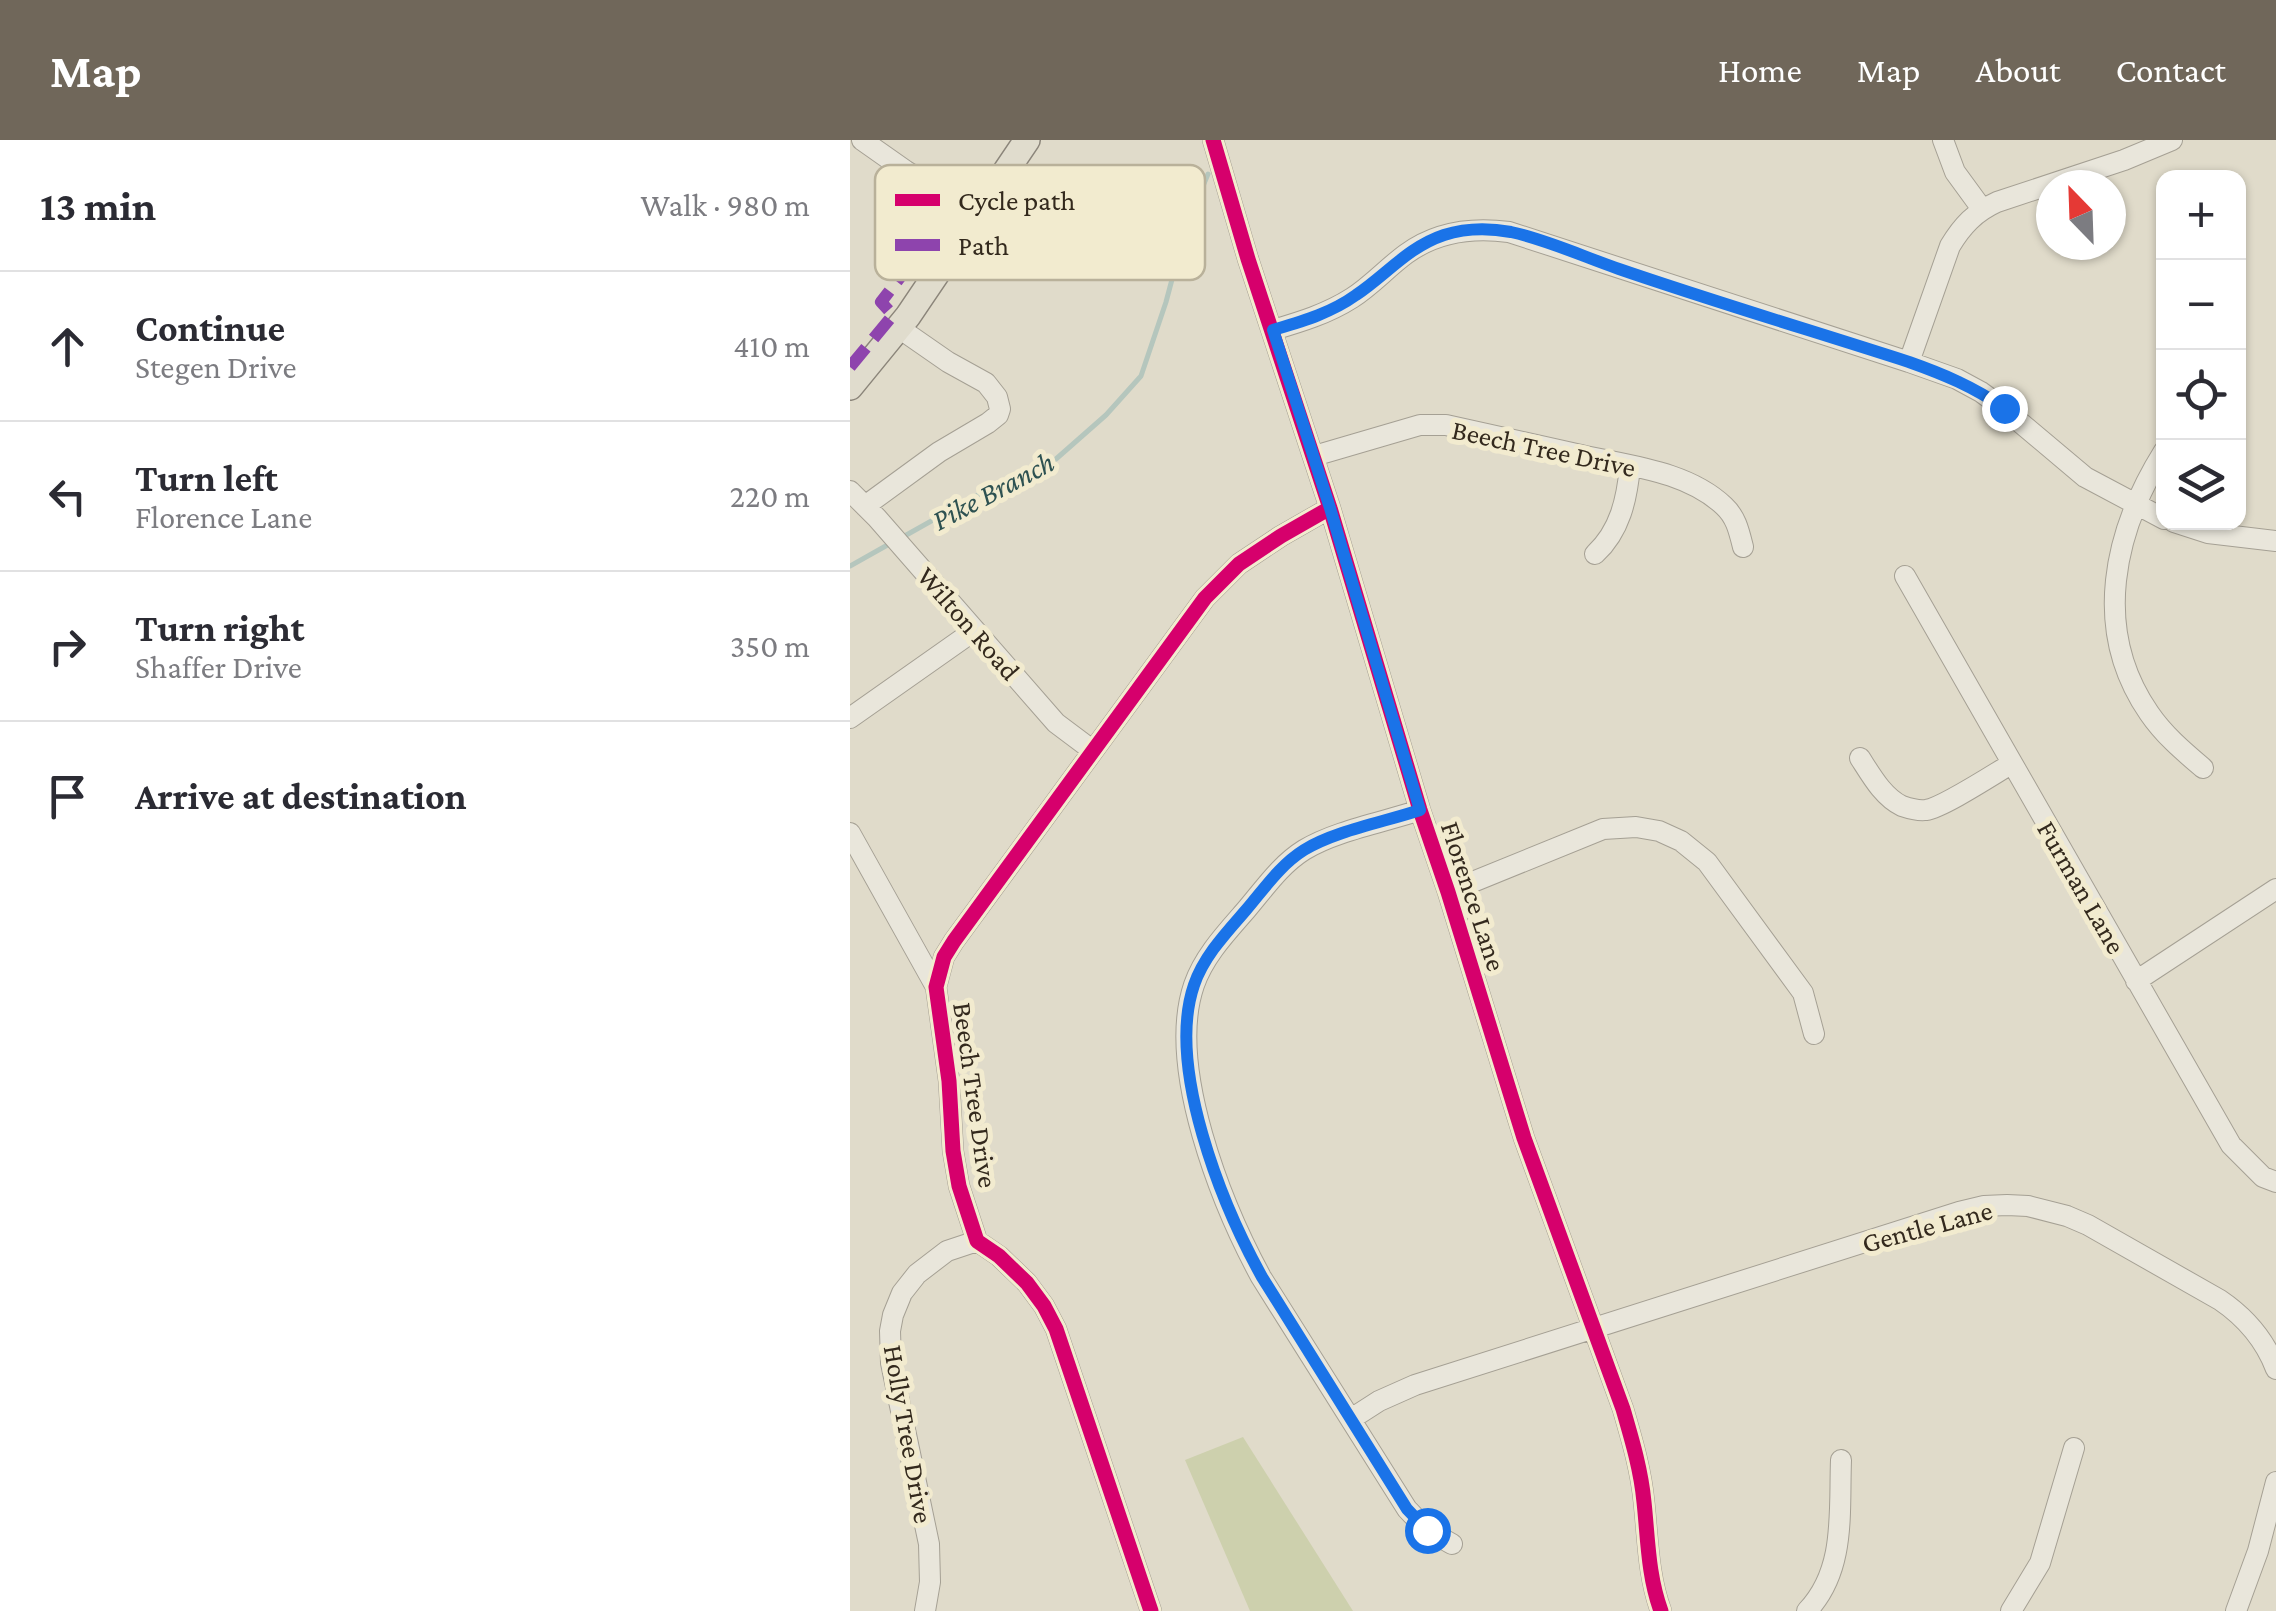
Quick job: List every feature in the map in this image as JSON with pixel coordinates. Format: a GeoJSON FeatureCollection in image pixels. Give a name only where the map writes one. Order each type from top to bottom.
{"type":"FeatureCollection","features":[{"type":"Feature","properties":{"kind":"main road"},"geometry":{"type":"LineString","coordinates":[[1010,165],[1027,140]]}},
{"type":"Feature","properties":{"kind":"main road"},"geometry":{"type":"LineString","coordinates":[[850,386],[899,328],[932,280]]}},
{"type":"Feature","properties":{"kind":"street"},"geometry":{"type":"LineString","coordinates":[[862,140],[898,165]]}},
{"type":"Feature","properties":{"kind":"street","name":"Florence Lane"},"geometry":{"type":"LineString","coordinates":[[1213,140],[1524,1138],[1623,1410],[1644,1498],[1650,1568],[1661,1611]]}},
{"type":"Feature","properties":{"kind":"street"},"geometry":{"type":"LineString","coordinates":[[1943,140],[1954,172],[1982,209]]}},
{"type":"Feature","properties":{"kind":"street"},"geometry":{"type":"LineString","coordinates":[[1909,362],[1950,246],[1968,220],[1996,202],[2172,140]]}},
{"type":"Feature","properties":{"kind":"street"},"geometry":{"type":"LineString","coordinates":[[1273,330],[1312,319],[1338,306],[1426,243],[1466,230],[1490,229],[1525,236],[1956,379],[2004,408],[2085,477],[2156,515]]}},
{"type":"Feature","properties":{"kind":"street"},"geometry":{"type":"LineString","coordinates":[[858,498],[988,423],[1000,409],[997,397],[986,383],[899,328]]}},
{"type":"Feature","properties":{"kind":"street","name":"Beech Tree Drive"},"geometry":{"type":"LineString","coordinates":[[1314,456],[1410,427],[1436,424],[1677,477],[1707,492],[1731,513],[1743,546]]}},
{"type":"Feature","properties":{"kind":"street"},"geometry":{"type":"LineString","coordinates":[[1595,554],[1607,543],[1619,520],[1630,466]]}},
{"type":"Feature","properties":{"kind":"street"},"geometry":{"type":"LineString","coordinates":[[2156,466],[2123,538],[2117,564],[2115,608],[2119,644],[2132,682],[2150,714],[2175,745],[2203,768]]}},
{"type":"Feature","properties":{"kind":"street","name":"Wilton Road"},"geometry":{"type":"LineString","coordinates":[[858,498],[1062,730],[1092,750]]}},
{"type":"Feature","properties":{"kind":"street","name":"Beech Tree Drive"},"geometry":{"type":"LineString","coordinates":[[977,1241],[955,1166],[936,986],[944,957],[1182,628],[1226,575],[1257,551],[1330,508]]}},
{"type":"Feature","properties":{"kind":"street"},"geometry":{"type":"LineString","coordinates":[[2201,530],[2276,542]]}},
{"type":"Feature","properties":{"kind":"street","name":"Furman Lane"},"geometry":{"type":"LineString","coordinates":[[1905,576],[2231,1145],[2263,1177],[2276,1182]]}},
{"type":"Feature","properties":{"kind":"street"},"geometry":{"type":"LineString","coordinates":[[850,718],[974,630]]}},
{"type":"Feature","properties":{"kind":"street"},"geometry":{"type":"LineString","coordinates":[[1860,758],[1878,786],[1892,799],[1902,806],[1924,811],[2011,764]]}},
{"type":"Feature","properties":{"kind":"street"},"geometry":{"type":"LineString","coordinates":[[1420,810],[1321,842],[1286,864],[1204,962],[1194,984],[1188,1016],[1188,1056],[1200,1127],[1216,1179],[1228,1212],[1262,1277],[1407,1509],[1418,1523],[1452,1544]]}},
{"type":"Feature","properties":{"kind":"street"},"geometry":{"type":"LineString","coordinates":[[1448,892],[1603,829],[1636,827],[1659,831],[1681,840],[1707,862],[1803,993],[1814,1034]]}},
{"type":"Feature","properties":{"kind":"street"},"geometry":{"type":"LineString","coordinates":[[850,833],[936,986]]}},
{"type":"Feature","properties":{"kind":"street"},"geometry":{"type":"LineString","coordinates":[[2136,980],[2276,889]]}},
{"type":"Feature","properties":{"kind":"street","name":"Gentle Lane"},"geometry":{"type":"LineString","coordinates":[[1351,1419],[1415,1385],[1984,1206],[2028,1206],[2088,1225],[2220,1300],[2256,1332],[2276,1369]]}},
{"type":"Feature","properties":{"kind":"street"},"geometry":{"type":"LineString","coordinates":[[977,1241],[1026,1283],[1056,1329],[1151,1611]]}},
{"type":"Feature","properties":{"kind":"street","name":"Holly Tree Drive"},"geometry":{"type":"LineString","coordinates":[[925,1611],[930,1582],[929,1544],[891,1363],[890,1331],[902,1293],[917,1274],[947,1251],[977,1241]]}},
{"type":"Feature","properties":{"kind":"street"},"geometry":{"type":"LineString","coordinates":[[2011,1611],[2040,1563],[2074,1448]]}},
{"type":"Feature","properties":{"kind":"street"},"geometry":{"type":"LineString","coordinates":[[1807,1611],[1822,1592],[1837,1558],[1841,1460]]}},
{"type":"Feature","properties":{"kind":"street"},"geometry":{"type":"LineString","coordinates":[[2236,1611],[2255,1561],[2276,1482]]}},
{"type":"Feature","properties":{"kind":"green space"},"geometry":{"type":"Polygon","coordinates":[[[1243,1437],[1353,1611],[1250,1611],[1185,1460],[1243,1437]]]}},
{"type":"Feature","properties":{"kind":"waterway","name":"Pike Branch"},"geometry":{"type":"LineString","coordinates":[[1205,181],[1208,174]]}},
{"type":"Feature","properties":{"kind":"waterway","name":"Pike Branch"},"geometry":{"type":"LineString","coordinates":[[901,538],[974,497],[1056,459],[1106,415],[1141,376],[1172,280]]}},
{"type":"Feature","properties":{"kind":"waterway","name":"Pike Branch"},"geometry":{"type":"LineString","coordinates":[[850,566],[891,543]]}},
{"type":"Feature","properties":{"kind":"marked path"},"geometry":{"type":"LineString","coordinates":[[850,367],[893,315],[881,302],[898,280]]}},
{"type":"Feature","properties":{"kind":"cycle path"},"geometry":{"type":"LineString","coordinates":[[1213,140],[1524,1138],[1623,1409],[1641,1478],[1651,1571],[1661,1611]]}},
{"type":"Feature","properties":{"kind":"cycle path"},"geometry":{"type":"LineString","coordinates":[[1151,1611],[1056,1329],[1027,1283],[977,1241],[959,1186],[953,1151],[949,1081],[936,987],[944,957],[954,941],[1205,598],[1239,564],[1330,508]]}},
{"type":"Feature","properties":{"kind":"route"},"geometry":{"type":"LineString","coordinates":[[1427,1530],[1407,1509],[1244,1245],[1228,1212],[1200,1127],[1188,1056],[1189,1005],[1204,962],[1276,874],[1307,848],[1420,810],[1273,330],[1312,319],[1338,306],[1426,243],[1466,230],[1490,229],[1525,236],[1909,362],[1956,379],[2004,408]]}}]}
